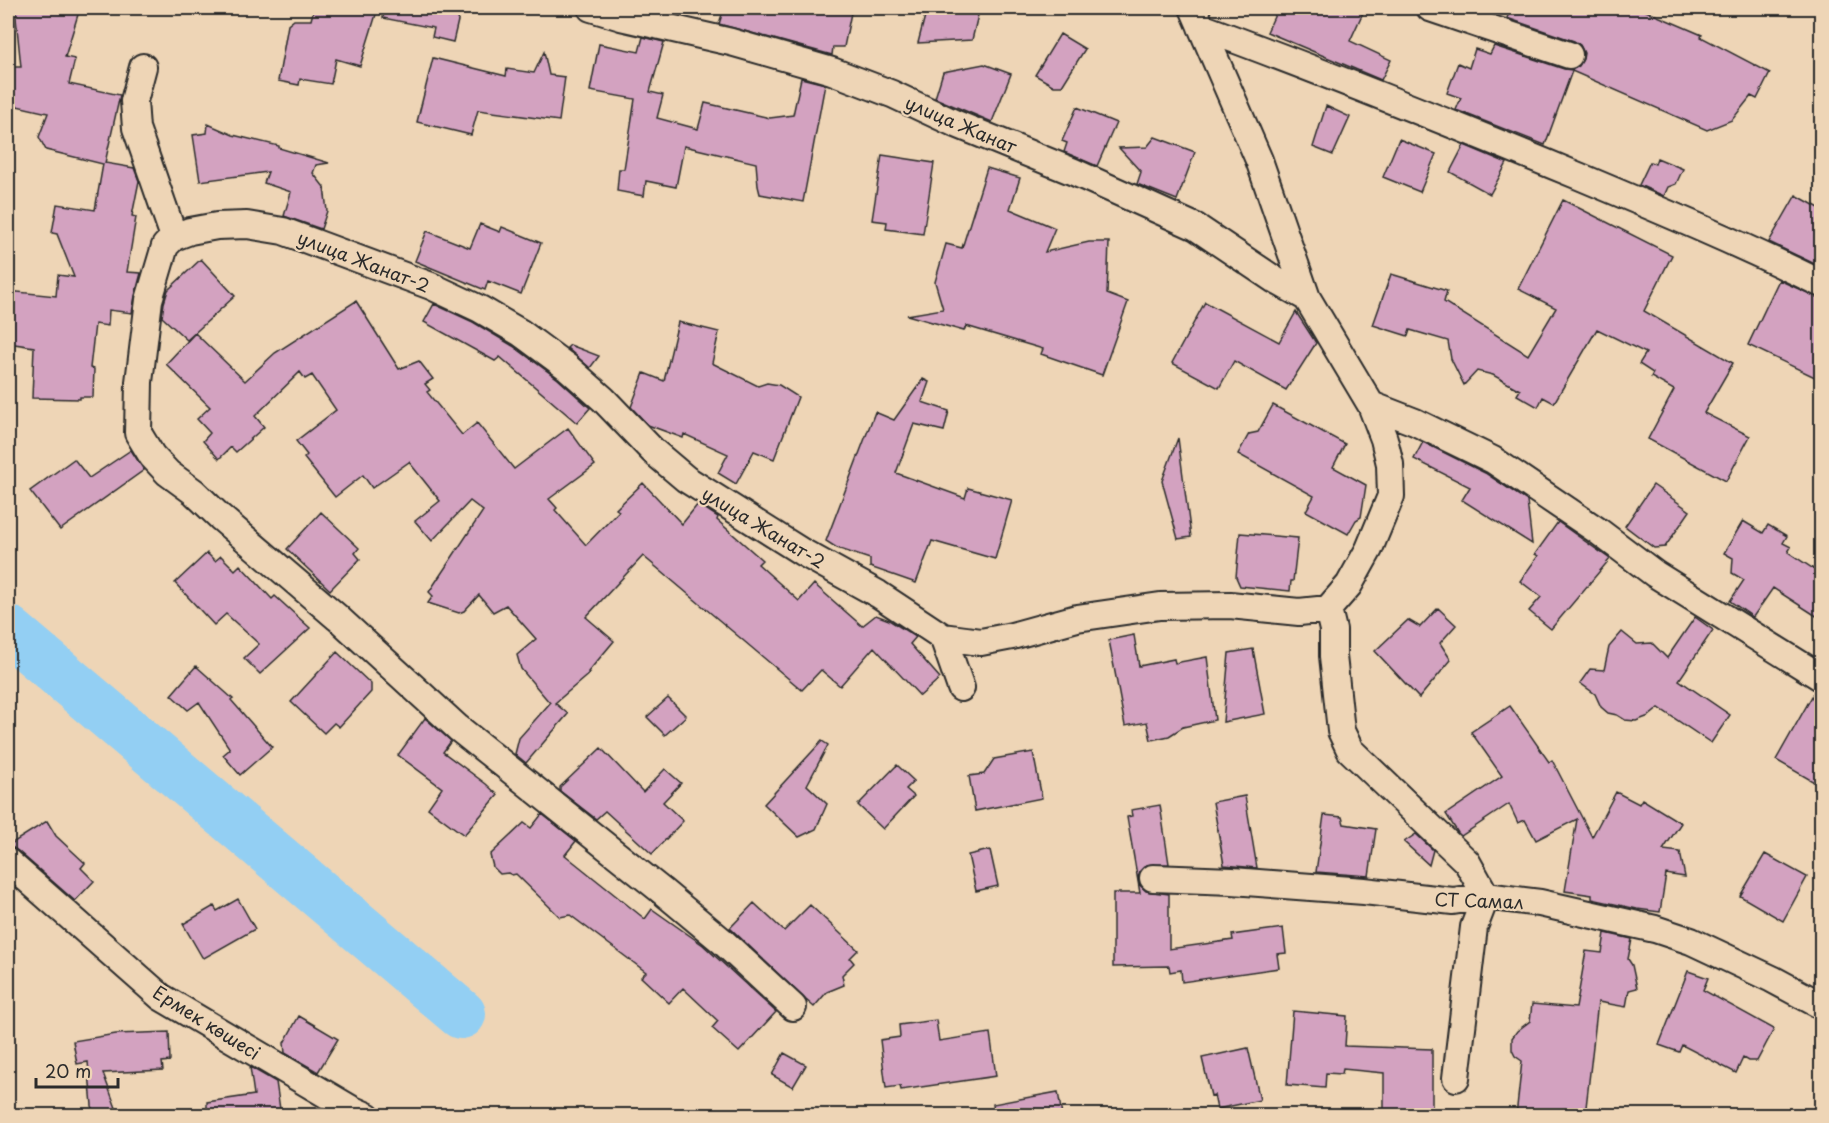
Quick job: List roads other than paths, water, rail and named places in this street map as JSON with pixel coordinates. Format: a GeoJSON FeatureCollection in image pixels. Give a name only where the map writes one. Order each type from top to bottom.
{"type":"FeatureCollection","features":[{"type":"Feature","properties":{"kind":"street","name":"улица Жанат"},"geometry":{"type":"LineString","coordinates":[[591,8],[632,20],[731,42],[832,71],[892,94],[954,123],[1074,172],[1196,228],[1275,280],[1307,298]]}},
{"type":"Feature","properties":{"kind":"street"},"geometry":{"type":"LineString","coordinates":[[1430,8],[1569,55]]}},
{"type":"Feature","properties":{"kind":"street"},"geometry":{"type":"LineString","coordinates":[[1197,17],[1259,160],[1307,298],[1371,405],[1384,439],[1390,464],[1391,496],[1370,549],[1349,585],[1328,609],[1333,630],[1333,656],[1341,731],[1350,750],[1467,862],[1486,896],[1474,927],[1456,1078]]}},
{"type":"Feature","properties":{"kind":"street"},"geometry":{"type":"LineString","coordinates":[[1197,17],[1330,75],[1671,215],[1821,284]]}},
{"type":"Feature","properties":{"kind":"street"},"geometry":{"type":"LineString","coordinates":[[143,67],[134,101],[136,128],[174,237],[165,246],[149,300],[139,382],[138,433],[152,456],[168,473],[194,492],[338,618],[458,728],[662,891],[722,941],[793,1007]]}},
{"type":"Feature","properties":{"kind":"street","name":"улица Жанат-2"},"geometry":{"type":"LineString","coordinates":[[174,237],[190,231],[217,226],[247,225],[283,231],[431,286],[480,309],[521,333],[567,367],[603,399],[654,453],[686,479],[802,552],[878,594],[943,637],[981,642],[1077,618],[1160,606],[1230,605],[1299,612],[1328,609]]}},
{"type":"Feature","properties":{"kind":"street"},"geometry":{"type":"LineString","coordinates":[[1371,405],[1415,422],[1493,460],[1598,531],[1665,581],[1821,678]]}},
{"type":"Feature","properties":{"kind":"street"},"geometry":{"type":"LineString","coordinates":[[943,637],[961,688]]}},
{"type":"Feature","properties":{"kind":"street","name":"Ермек көшесі"},"geometry":{"type":"LineString","coordinates":[[8,862],[161,997],[351,1109],[367,1116]]}},
{"type":"Feature","properties":{"kind":"street","name":"СТ Самал"},"geometry":{"type":"LineString","coordinates":[[1152,878],[1276,885],[1453,901],[1486,896],[1540,903],[1656,929],[1691,941],[1772,979],[1821,1006]]}},
{"type":"Feature","properties":{"kind":"waterway"},"geometry":{"type":"LineString","coordinates":[[8,630],[461,1014]]}}]}
